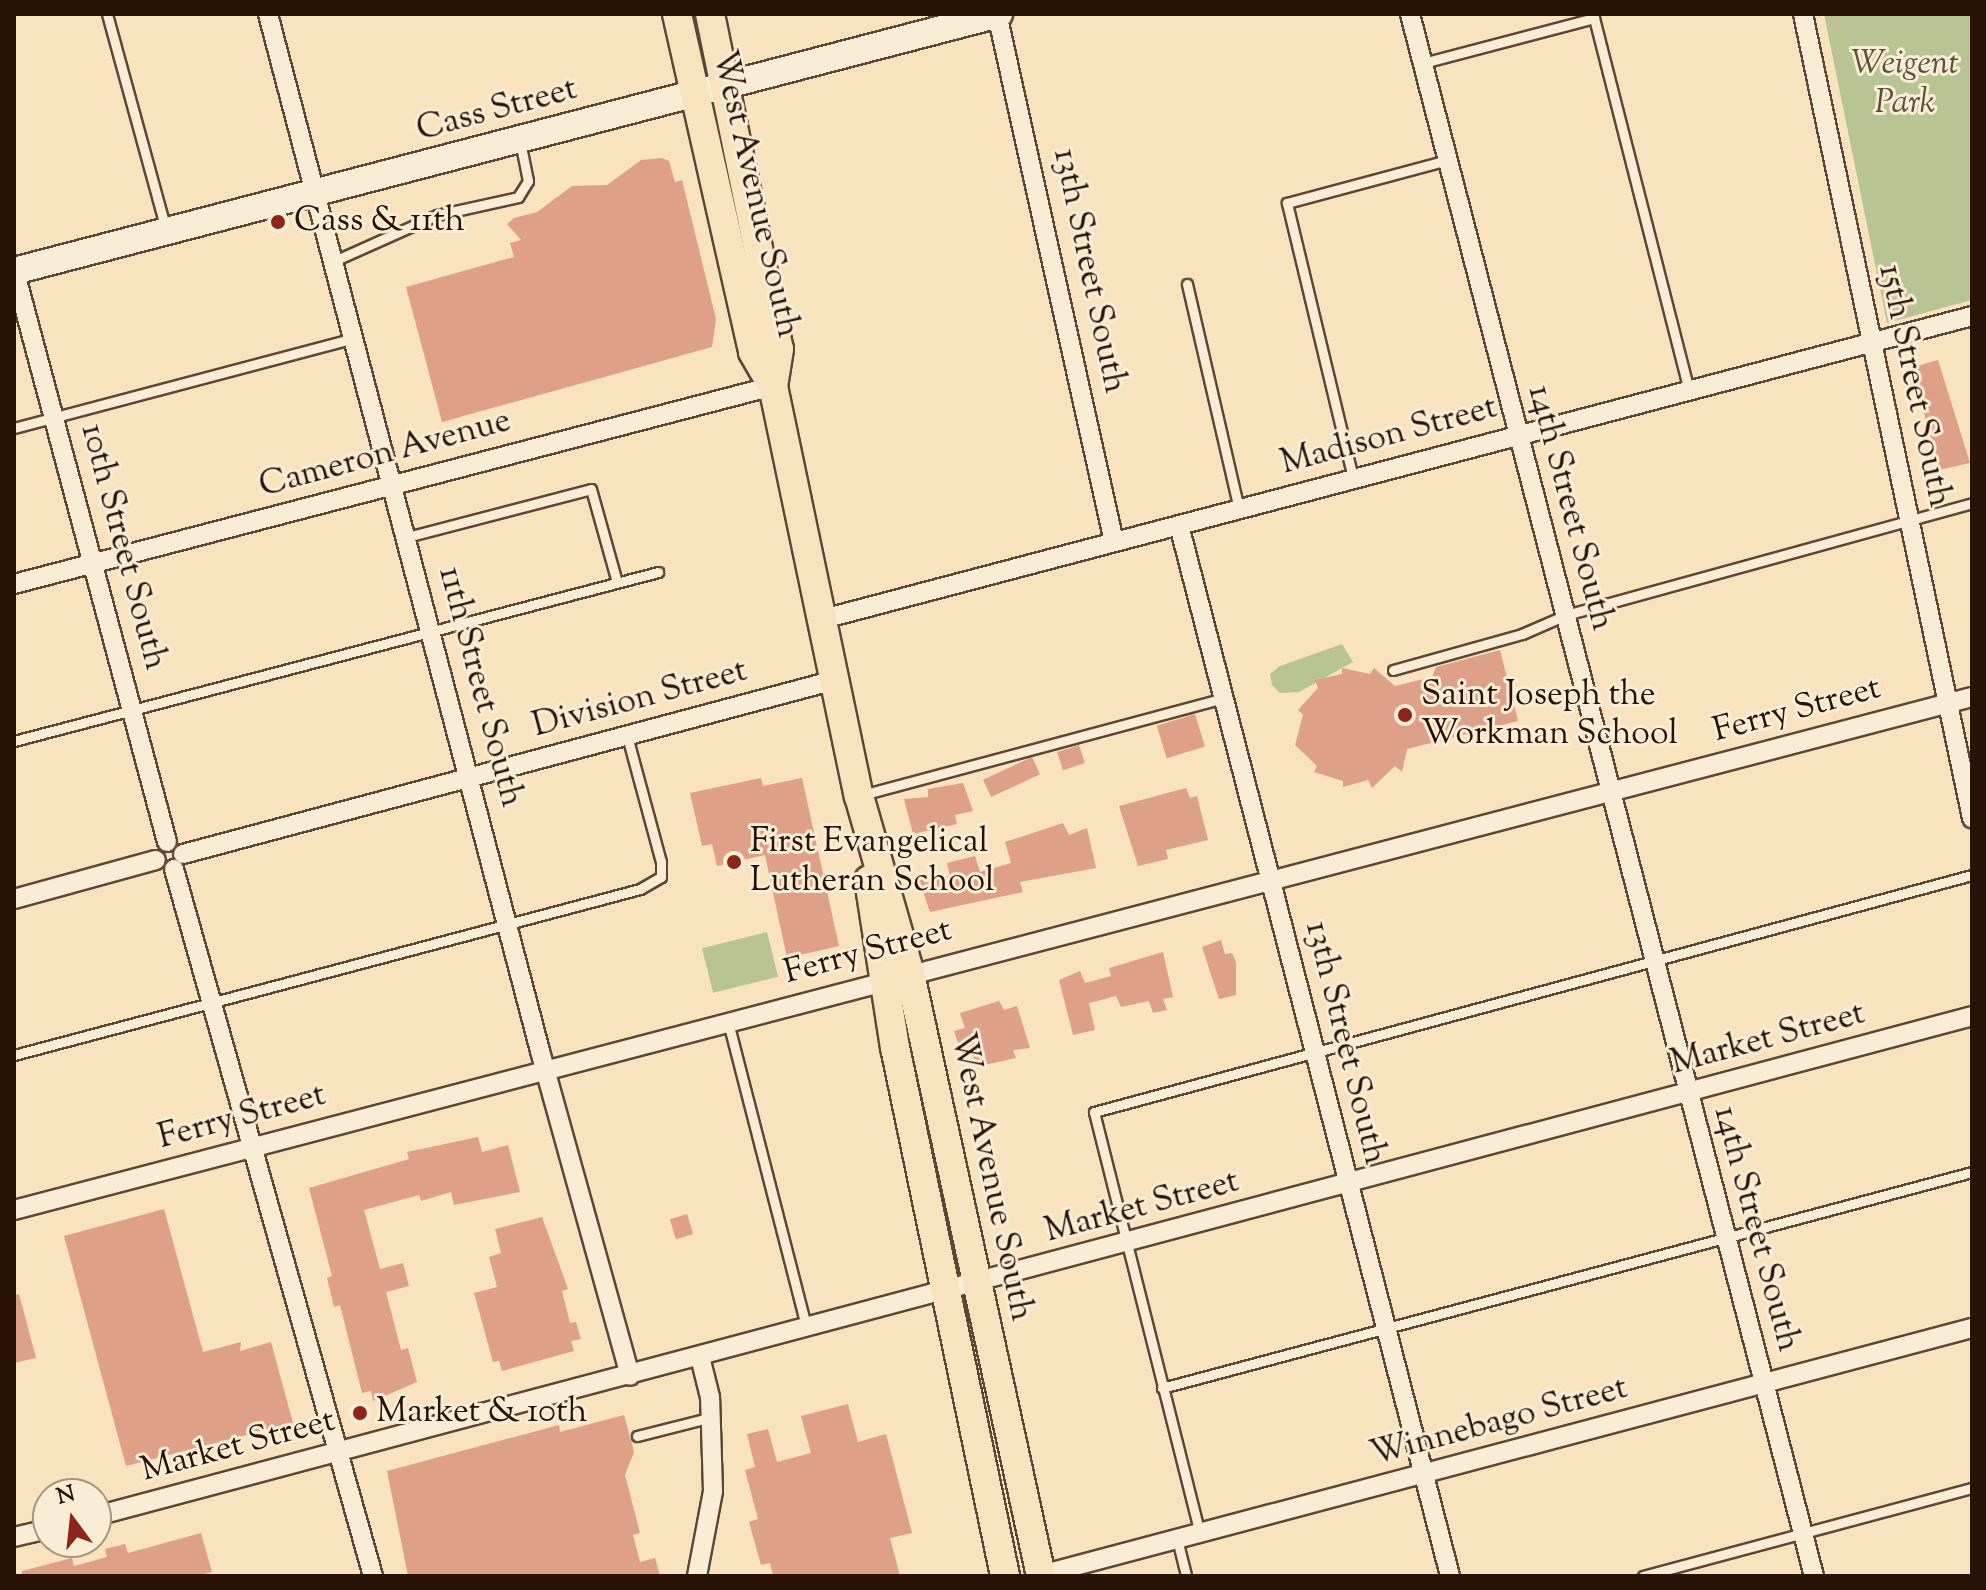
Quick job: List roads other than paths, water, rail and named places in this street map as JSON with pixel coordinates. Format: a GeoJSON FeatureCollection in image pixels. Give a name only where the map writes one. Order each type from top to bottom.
{"type":"FeatureCollection","features":[{"type":"Feature","properties":{"kind":"main road","name":"West Avenue South"},"geometry":{"type":"LineString","coordinates":[[677,14],[753,352],[773,386],[823,619],[896,978],[944,1292],[1005,1576]]}},
{"type":"Feature","properties":{"kind":"main road","name":"West Avenue South"},"geometry":{"type":"LineString","coordinates":[[710,14],[779,349],[773,386]]}},
{"type":"Feature","properties":{"kind":"main road","name":"West Avenue South"},"geometry":{"type":"LineString","coordinates":[[896,978],[977,1282],[1041,1575]]}},
{"type":"Feature","properties":{"kind":"street","name":"11th Street South"},"geometry":{"type":"LineString","coordinates":[[268,14],[630,1376]]}},
{"type":"Feature","properties":{"kind":"street","name":"Cass Street"},"geometry":{"type":"LineString","coordinates":[[14,271],[318,195],[725,86],[924,28],[998,14]]}},
{"type":"Feature","properties":{"kind":"street","name":"13th Street South"},"geometry":{"type":"LineString","coordinates":[[998,14],[1114,542]]}},
{"type":"Feature","properties":{"kind":"street","name":"14th Street South"},"geometry":{"type":"LineString","coordinates":[[1410,14],[1724,1238],[1814,1576]]}},
{"type":"Feature","properties":{"kind":"street","name":"15th Street South"},"geometry":{"type":"LineString","coordinates":[[1803,14],[1972,818]]}},
{"type":"Feature","properties":{"kind":"street","name":"10th Street South"},"geometry":{"type":"LineString","coordinates":[[14,271],[95,563],[167,842]]}},
{"type":"Feature","properties":{"kind":"street","name":"Madison Street"},"geometry":{"type":"LineString","coordinates":[[823,619],[1972,316]]}},
{"type":"Feature","properties":{"kind":"street","name":"Cameron Avenue"},"geometry":{"type":"LineString","coordinates":[[14,584],[773,386]]}},
{"type":"Feature","properties":{"kind":"street","name":"13th Street South"},"geometry":{"type":"LineString","coordinates":[[1179,525],[1450,1576]]}},
{"type":"Feature","properties":{"kind":"street","name":"Division Street"},"geometry":{"type":"LineString","coordinates":[[178,861],[471,777],[835,680]]}},
{"type":"Feature","properties":{"kind":"street","name":"Ferry Street"},"geometry":{"type":"LineString","coordinates":[[14,1210],[1972,697]]}},
{"type":"Feature","properties":{"kind":"street"},"geometry":{"type":"LineString","coordinates":[[178,861],[163,868],[156,860],[157,849],[167,842],[178,845],[178,861],[210,1002],[373,1576]]}},
{"type":"Feature","properties":{"kind":"street"},"geometry":{"type":"LineString","coordinates":[[14,899],[156,860]]}},
{"type":"Feature","properties":{"kind":"street","name":"Market Street"},"geometry":{"type":"LineString","coordinates":[[112,1512],[1126,1245],[1972,1016]]}},
{"type":"Feature","properties":{"kind":"street","name":"Winnebago Street"},"geometry":{"type":"LineString","coordinates":[[1041,1575],[1972,1328]]}},
{"type":"Feature","properties":{"kind":"street"},"geometry":{"type":"LineString","coordinates":[[697,1576],[713,1491],[712,1417],[700,1357]]}},
{"type":"Feature","properties":{"kind":"lane"},"geometry":{"type":"LineString","coordinates":[[107,14],[167,233]]}},
{"type":"Feature","properties":{"kind":"lane"},"geometry":{"type":"LineString","coordinates":[[1423,63],[1594,18],[1689,390]]}},
{"type":"Feature","properties":{"kind":"lane"},"geometry":{"type":"LineString","coordinates":[[334,261],[437,215],[518,197],[528,181],[520,141]]}},
{"type":"Feature","properties":{"kind":"lane"},"geometry":{"type":"LineString","coordinates":[[1353,478],[1287,203],[1447,160]]}},
{"type":"Feature","properties":{"kind":"lane"},"geometry":{"type":"LineString","coordinates":[[1187,284],[1239,509]]}},
{"type":"Feature","properties":{"kind":"lane"},"geometry":{"type":"LineString","coordinates":[[14,428],[355,338]]}},
{"type":"Feature","properties":{"kind":"lane"},"geometry":{"type":"LineString","coordinates":[[407,537],[591,489],[617,582]]}},
{"type":"Feature","properties":{"kind":"lane"},"geometry":{"type":"LineString","coordinates":[[1393,670],[1522,634],[1566,615],[1972,503]]}},
{"type":"Feature","properties":{"kind":"lane"},"geometry":{"type":"LineString","coordinates":[[14,741],[658,572]]}},
{"type":"Feature","properties":{"kind":"lane"},"geometry":{"type":"LineString","coordinates":[[859,796],[1224,698]]}},
{"type":"Feature","properties":{"kind":"lane"},"geometry":{"type":"LineString","coordinates":[[14,1055],[640,889],[661,877],[627,736]]}},
{"type":"Feature","properties":{"kind":"lane"},"geometry":{"type":"LineString","coordinates":[[1200,1534],[1094,1112],[1972,875]]}},
{"type":"Feature","properties":{"kind":"lane"},"geometry":{"type":"LineString","coordinates":[[728,1022],[807,1329]]}},
{"type":"Feature","properties":{"kind":"lane"},"geometry":{"type":"LineString","coordinates":[[1162,1388],[1972,1172]]}},
{"type":"Feature","properties":{"kind":"lane"},"geometry":{"type":"LineString","coordinates":[[637,1436],[712,1417]]}},
{"type":"Feature","properties":{"kind":"lane"},"geometry":{"type":"LineString","coordinates":[[1643,1576],[1972,1488]]}},
{"type":"Feature","properties":{"kind":"lane"},"geometry":{"type":"LineString","coordinates":[[1177,1539],[1186,1576]]}},
{"type":"Feature","properties":{"kind":"place","name":"Cass & 11th"},"geometry":{"type":"Point","coordinates":[278,222]}},
{"type":"Feature","properties":{"kind":"place","name":"Saint Joseph the Workman School"},"geometry":{"type":"Point","coordinates":[1405,715]}},
{"type":"Feature","properties":{"kind":"place","name":"First Evangelical Lutheran School"},"geometry":{"type":"Point","coordinates":[734,862]}},
{"type":"Feature","properties":{"kind":"place","name":"Market & 10th"},"geometry":{"type":"Point","coordinates":[360,1413]}},
{"type":"Feature","properties":{"kind":"park label","name":"Weigent Park"},"geometry":{"type":"Point","coordinates":[1905,84]}}]}
